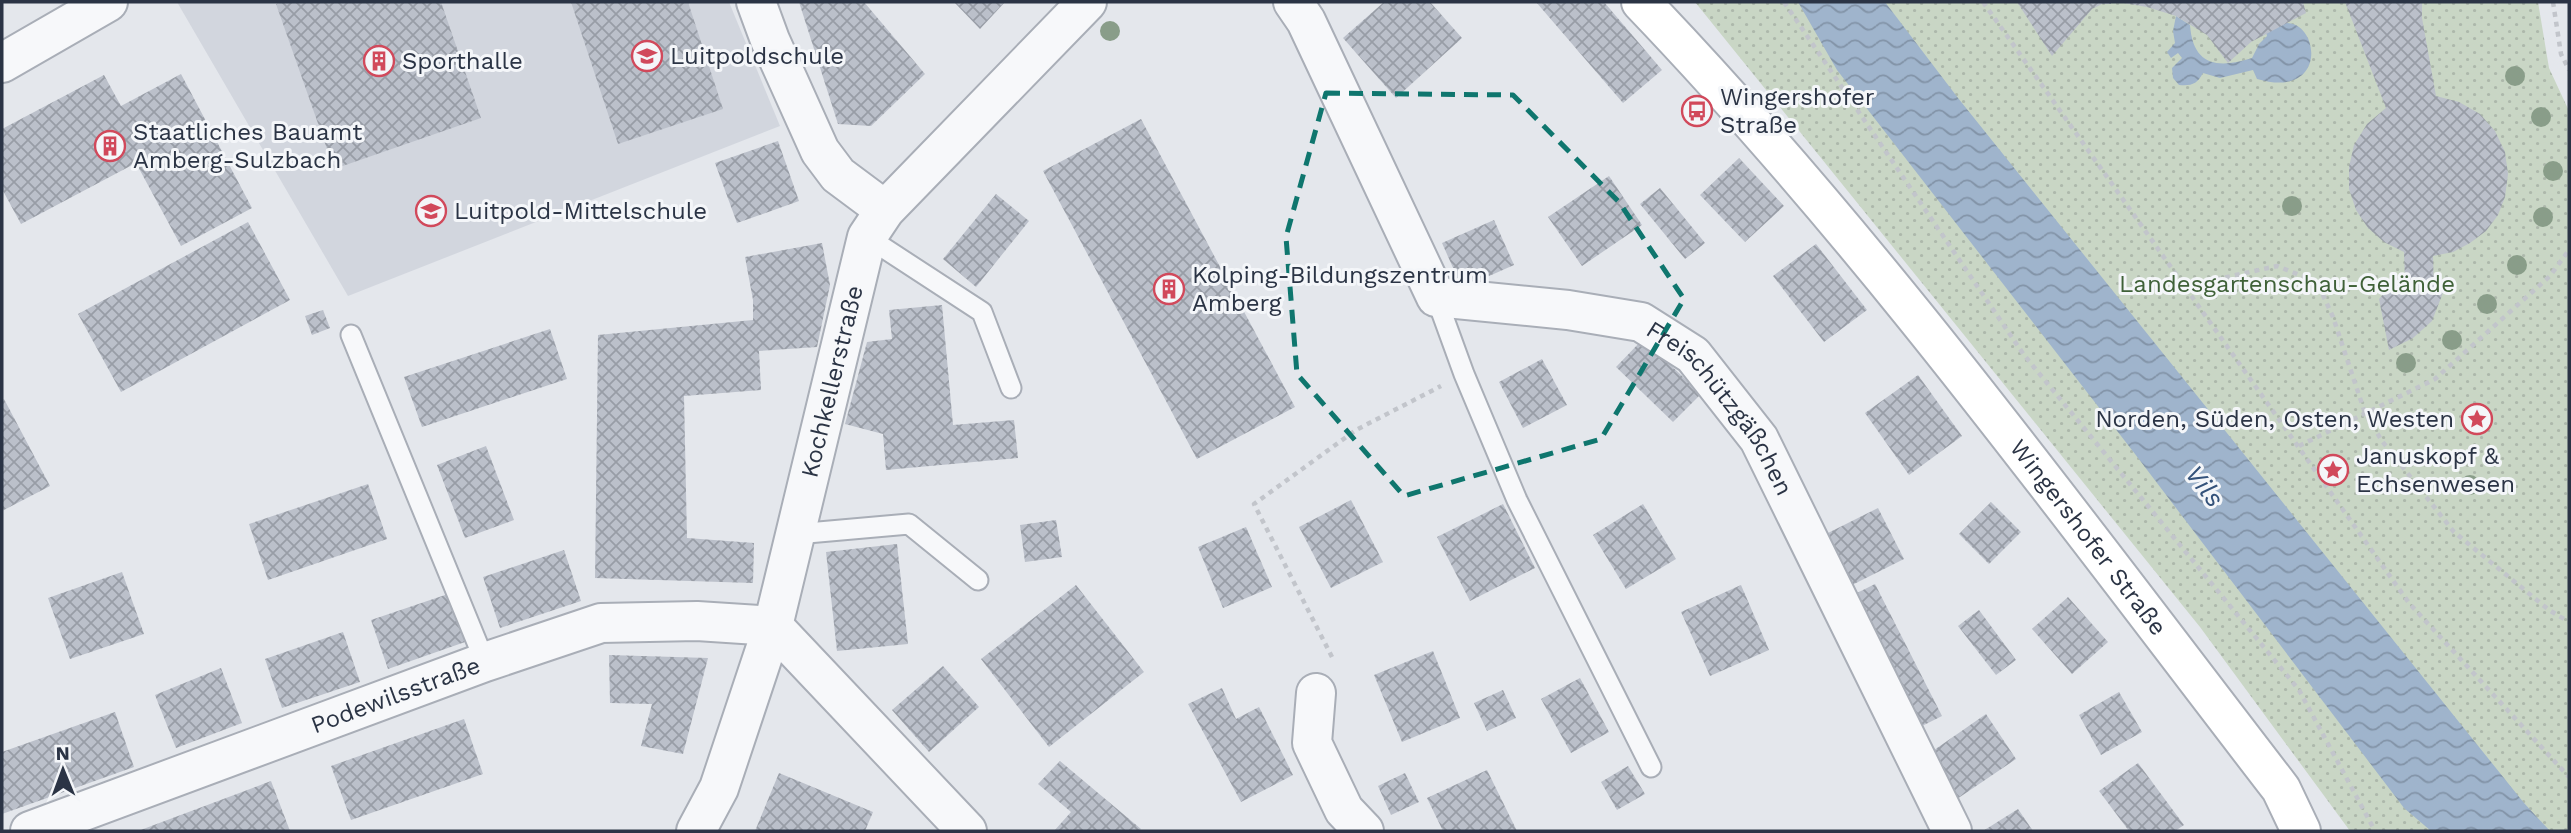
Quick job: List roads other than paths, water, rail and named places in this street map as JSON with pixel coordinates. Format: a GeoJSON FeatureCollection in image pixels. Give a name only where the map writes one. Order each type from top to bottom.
{"type":"FeatureCollection","features":[{"type":"Feature","properties":{"kind":"street"},"geometry":{"type":"LineString","coordinates":[[2,62],[108,2]]}},
{"type":"Feature","properties":{"kind":"street"},"geometry":{"type":"LineString","coordinates":[[756,2],[770,40],[820,150],[876,223],[1087,2]]}},
{"type":"Feature","properties":{"kind":"street"},"geometry":{"type":"LineString","coordinates":[[1293,2],[1306,21],[1436,297]]}},
{"type":"Feature","properties":{"kind":"street","name":"Wingershofer Straße"},"geometry":{"type":"LineString","coordinates":[[1641,2],[1689,52],[1902,297],[2281,789],[2301,831]]}},
{"type":"Feature","properties":{"kind":"street","name":"Kochkellerstraße"},"geometry":{"type":"LineString","coordinates":[[696,831],[719,788],[774,626],[876,223]]}},
{"type":"Feature","properties":{"kind":"street","name":"Freischützgäßchen"},"geometry":{"type":"LineString","coordinates":[[1436,297],[1568,310],[1641,321],[1693,355],[1759,439],[1952,831]]}},
{"type":"Feature","properties":{"kind":"street","name":"Podewilsstraße"},"geometry":{"type":"LineString","coordinates":[[30,831],[485,662],[601,623],[696,621],[774,626]]}},
{"type":"Feature","properties":{"kind":"street"},"geometry":{"type":"LineString","coordinates":[[774,626],[967,831]]}},
{"type":"Feature","properties":{"kind":"street"},"geometry":{"type":"LineString","coordinates":[[1316,694],[1312,743],[1344,810],[1364,831]]}},
{"type":"Feature","properties":{"kind":"lane"},"geometry":{"type":"LineString","coordinates":[[876,223],[982,312],[1011,388]]}},
{"type":"Feature","properties":{"kind":"lane"},"geometry":{"type":"LineString","coordinates":[[1436,297],[1464,374],[1517,500],[1651,767]]}},
{"type":"Feature","properties":{"kind":"lane"},"geometry":{"type":"LineString","coordinates":[[351,335],[485,662]]}},
{"type":"Feature","properties":{"kind":"lane"},"geometry":{"type":"LineString","coordinates":[[796,534],[908,524],[978,580]]}},
{"type":"Feature","properties":{"kind":"water","name":"Vils"},"geometry":{"type":"Polygon","coordinates":[[[1798,2],[1885,2],[1958,98],[2524,803],[2550,831],[2431,831],[2404,808],[2135,454],[1837,70],[1798,2]]]}},
{"type":"Feature","properties":{"kind":"water"},"geometry":{"type":"Polygon","coordinates":[[[2176,16],[2190,25],[2196,49],[2209,61],[2228,63],[2252,58],[2259,44],[2267,36],[2266,32],[2286,23],[2297,26],[2306,34],[2311,58],[2306,70],[2296,79],[2280,83],[2257,79],[2253,70],[2220,78],[2203,73],[2194,84],[2179,85],[2173,78],[2172,68],[2182,58],[2178,53],[2171,58],[2167,52],[2175,43],[2173,31],[2176,16]]]}},
{"type":"Feature","properties":{"kind":"place","name":"Luitpoldschule"},"geometry":{"type":"Point","coordinates":[647,56]}},
{"type":"Feature","properties":{"kind":"place","name":"Sporthalle"},"geometry":{"type":"Point","coordinates":[379,61]}},
{"type":"Feature","properties":{"kind":"place","name":"Wingershofer Straße"},"geometry":{"type":"Point","coordinates":[1697,111]}},
{"type":"Feature","properties":{"kind":"place","name":"Staatliches Bauamt Amberg-Sulzbach"},"geometry":{"type":"Point","coordinates":[110,146]}},
{"type":"Feature","properties":{"kind":"place","name":"Luitpold-Mittelschule"},"geometry":{"type":"Point","coordinates":[431,211]}},
{"type":"Feature","properties":{"kind":"place","name":"Kolping-Bildungszentrum Amberg"},"geometry":{"type":"Point","coordinates":[1169,289]}},
{"type":"Feature","properties":{"kind":"place","name":"Norden, Süden, Osten, Westen"},"geometry":{"type":"Point","coordinates":[2477,419]}},
{"type":"Feature","properties":{"kind":"place","name":"Januskopf & Echsenwesen"},"geometry":{"type":"Point","coordinates":[2333,470]}},
{"type":"Feature","properties":{"kind":"park label","name":"Landesgartenschau-Gelände"},"geometry":{"type":"Point","coordinates":[2287,284]}}]}
